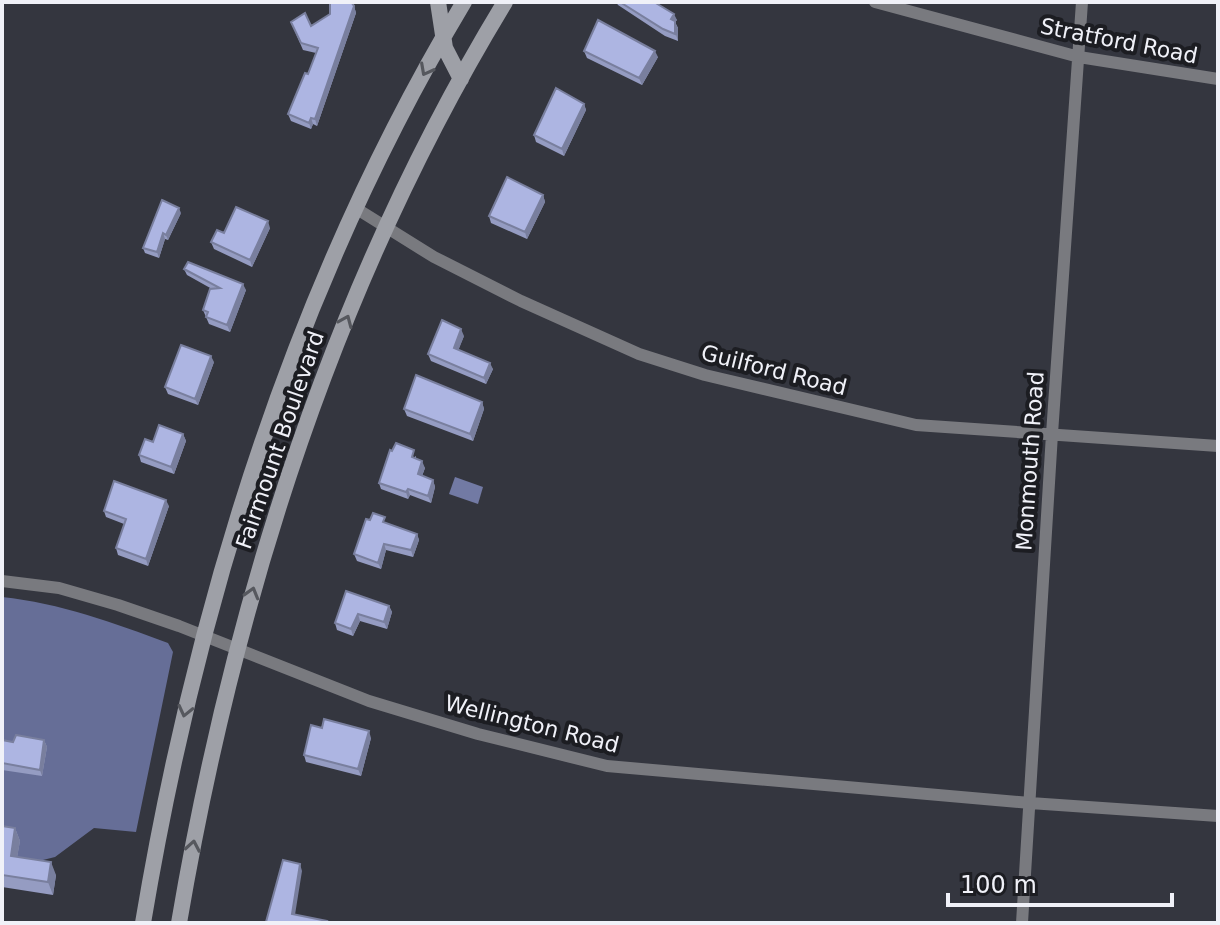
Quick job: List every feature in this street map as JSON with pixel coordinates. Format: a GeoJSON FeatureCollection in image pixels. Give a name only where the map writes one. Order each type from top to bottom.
{"type":"FeatureCollection","features":[{"type":"Feature","properties":{"kind":"main road"},"geometry":{"type":"LineString","coordinates":[[438,2],[443,39],[451,63],[461,79]]}},
{"type":"Feature","properties":{"kind":"main road","name":"Fairmount Boulevard"},"geometry":{"type":"LineString","coordinates":[[143,923],[172,771],[203,635],[238,515],[273,412],[306,323],[357,209],[464,2]]}},
{"type":"Feature","properties":{"kind":"main road","name":"Fairmount Boulevard"},"geometry":{"type":"LineString","coordinates":[[179,923],[199,813],[236,648],[265,546],[297,451],[341,333],[386,228],[461,79],[505,2]]}},
{"type":"Feature","properties":{"kind":"street","name":"Stratford Road"},"geometry":{"type":"LineString","coordinates":[[875,2],[1079,57],[1218,79]]}},
{"type":"Feature","properties":{"kind":"street","name":"Monmouth Road"},"geometry":{"type":"LineString","coordinates":[[1022,923],[1082,2]]}},
{"type":"Feature","properties":{"kind":"street","name":"Guilford Road"},"geometry":{"type":"LineString","coordinates":[[357,209],[434,257],[521,301],[639,354],[705,375],[916,425],[1218,446]]}},
{"type":"Feature","properties":{"kind":"street","name":"Wellington Road"},"geometry":{"type":"LineString","coordinates":[[2,581],[59,588],[118,605],[369,701],[478,734],[607,766],[1218,816]]}},
{"type":"Feature","properties":{"kind":"shaded area"},"geometry":{"type":"Polygon","coordinates":[[[455,477],[483,487],[478,504],[449,494],[455,477]]]}},
{"type":"Feature","properties":{"kind":"shaded area"},"geometry":{"type":"Polygon","coordinates":[[[2,597],[66,609],[168,643],[173,652],[136,832],[94,828],[55,857],[39,861],[2,858],[2,597]]]}},
{"type":"Feature","properties":{"kind":"building"},"geometry":{"type":"Polygon","coordinates":[[[330,2],[351,2],[354,6],[315,119],[311,118],[309,123],[288,114],[318,48],[301,43],[291,22],[305,13],[311,26],[330,14],[330,2]]]}},
{"type":"Feature","properties":{"kind":"building"},"geometry":{"type":"Polygon","coordinates":[[[620,2],[654,2],[674,14],[671,19],[675,21],[675,34],[663,29],[620,2]]]}},
{"type":"Feature","properties":{"kind":"building"},"geometry":{"type":"Polygon","coordinates":[[[598,20],[655,51],[639,78],[584,51],[598,20]]]}},
{"type":"Feature","properties":{"kind":"building"},"geometry":{"type":"Polygon","coordinates":[[[556,88],[584,104],[562,149],[534,135],[556,88]]]}},
{"type":"Feature","properties":{"kind":"building"},"geometry":{"type":"Polygon","coordinates":[[[507,177],[543,195],[525,232],[489,216],[507,177]]]}},
{"type":"Feature","properties":{"kind":"building"},"geometry":{"type":"Polygon","coordinates":[[[162,200],[179,208],[166,235],[163,233],[157,252],[143,248],[162,200]]]}},
{"type":"Feature","properties":{"kind":"building"},"geometry":{"type":"Polygon","coordinates":[[[236,207],[268,221],[250,260],[211,242],[217,230],[224,233],[236,207]]]}},
{"type":"Feature","properties":{"kind":"building"},"geometry":{"type":"Polygon","coordinates":[[[188,262],[243,284],[227,325],[206,317],[208,312],[203,310],[210,289],[220,288],[184,269],[188,262]]]}},
{"type":"Feature","properties":{"kind":"building"},"geometry":{"type":"Polygon","coordinates":[[[442,320],[461,329],[454,348],[490,363],[484,378],[428,354],[442,320]]]}},
{"type":"Feature","properties":{"kind":"building"},"geometry":{"type":"Polygon","coordinates":[[[181,345],[211,356],[195,399],[165,387],[181,345]]]}},
{"type":"Feature","properties":{"kind":"building"},"geometry":{"type":"Polygon","coordinates":[[[416,375],[482,402],[470,434],[404,409],[416,375]]]}},
{"type":"Feature","properties":{"kind":"building"},"geometry":{"type":"Polygon","coordinates":[[[159,425],[183,434],[171,467],[139,455],[145,439],[153,442],[159,425]]]}},
{"type":"Feature","properties":{"kind":"building"},"geometry":{"type":"Polygon","coordinates":[[[396,443],[414,450],[412,457],[422,461],[418,474],[433,480],[428,496],[379,483],[390,450],[396,443]]]}},
{"type":"Feature","properties":{"kind":"building"},"geometry":{"type":"Polygon","coordinates":[[[114,481],[166,500],[146,559],[116,548],[126,519],[104,511],[114,481]]]}},
{"type":"Feature","properties":{"kind":"building"},"geometry":{"type":"Polygon","coordinates":[[[373,513],[385,517],[383,522],[417,534],[411,550],[384,544],[378,563],[354,554],[366,519],[370,520],[373,513]]]}},
{"type":"Feature","properties":{"kind":"building"},"geometry":{"type":"Polygon","coordinates":[[[346,591],[389,606],[384,622],[358,614],[351,629],[335,623],[346,591]]]}},
{"type":"Feature","properties":{"kind":"building"},"geometry":{"type":"Polygon","coordinates":[[[324,719],[369,731],[358,769],[304,755],[311,725],[322,728],[324,719]]]}},
{"type":"Feature","properties":{"kind":"building"},"geometry":{"type":"Polygon","coordinates":[[[16,735],[44,740],[40,770],[2,763],[2,740],[13,742],[16,735]]]}},
{"type":"Feature","properties":{"kind":"building"},"geometry":{"type":"Polygon","coordinates":[[[2,826],[15,828],[11,856],[51,862],[48,882],[2,875],[2,826]]]}},
{"type":"Feature","properties":{"kind":"building"},"geometry":{"type":"Polygon","coordinates":[[[283,860],[300,864],[292,914],[326,923],[266,922],[283,860]]]}}]}
